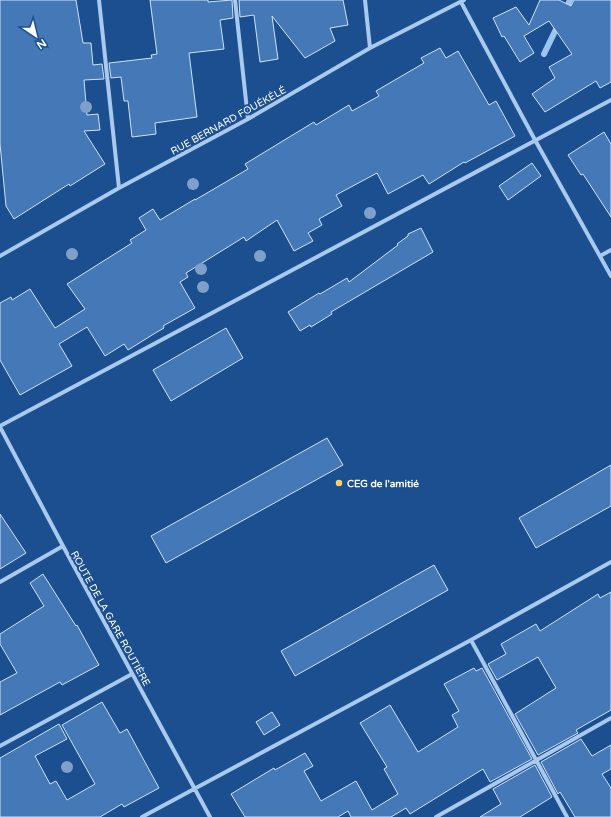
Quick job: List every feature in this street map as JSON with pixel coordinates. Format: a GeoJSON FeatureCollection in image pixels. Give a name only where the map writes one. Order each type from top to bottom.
{"type":"FeatureCollection","features":[{"type":"Feature","properties":{"kind":"street"},"geometry":{"type":"LineString","coordinates":[[98,0],[119,188]]}},
{"type":"Feature","properties":{"kind":"street"},"geometry":{"type":"LineString","coordinates":[[235,0],[248,119]]}},
{"type":"Feature","properties":{"kind":"street"},"geometry":{"type":"LineString","coordinates":[[365,0],[370,48]]}},
{"type":"Feature","properties":{"kind":"street"},"geometry":{"type":"LineString","coordinates":[[463,1],[535,140],[611,276]]}},
{"type":"Feature","properties":{"kind":"street","name":"RUE BERNARD FOUÉKÉLÉ"},"geometry":{"type":"LineString","coordinates":[[0,256],[119,188],[248,119],[370,48],[463,1]]}},
{"type":"Feature","properties":{"kind":"street"},"geometry":{"type":"LineString","coordinates":[[0,426],[611,100]]}},
{"type":"Feature","properties":{"kind":"street"},"geometry":{"type":"LineString","coordinates":[[600,256],[611,250]]}},
{"type":"Feature","properties":{"kind":"street","name":"ROUTE DE LA GARE ROUTIÈRE"},"geometry":{"type":"LineString","coordinates":[[0,426],[63,546],[210,817]]}},
{"type":"Feature","properties":{"kind":"street"},"geometry":{"type":"LineString","coordinates":[[0,582],[63,546]]}},
{"type":"Feature","properties":{"kind":"street"},"geometry":{"type":"LineString","coordinates":[[142,817],[471,640],[611,562]]}},
{"type":"Feature","properties":{"kind":"street"},"geometry":{"type":"LineString","coordinates":[[471,640],[567,817]]}},
{"type":"Feature","properties":{"kind":"street"},"geometry":{"type":"LineString","coordinates":[[0,746],[132,674]]}},
{"type":"Feature","properties":{"kind":"street"},"geometry":{"type":"LineString","coordinates":[[436,817],[611,718]]}},
{"type":"Feature","properties":{"kind":"building"},"geometry":{"type":"Polygon","coordinates":[[[0,0],[76,0],[83,43],[91,43],[93,65],[102,64],[104,79],[84,80],[87,115],[98,114],[100,130],[84,131],[105,164],[70,186],[69,184],[14,219],[6,206],[0,144],[0,0]]]}},
{"type":"Feature","properties":{"kind":"building"},"geometry":{"type":"Polygon","coordinates":[[[150,0],[208,0],[208,2],[232,0],[233,18],[220,20],[224,49],[189,53],[197,117],[155,123],[156,134],[132,137],[128,101],[124,101],[121,77],[111,78],[109,63],[152,58],[151,55],[157,54],[150,0]]]}},
{"type":"Feature","properties":{"kind":"building"},"geometry":{"type":"Polygon","coordinates":[[[239,0],[343,0],[348,25],[330,28],[335,41],[305,58],[272,16],[278,59],[260,62],[254,15],[240,17],[239,0]]]}},
{"type":"Feature","properties":{"kind":"building"},"geometry":{"type":"Polygon","coordinates":[[[540,0],[559,0],[571,6],[574,0],[611,0],[611,82],[600,88],[596,81],[545,112],[532,94],[555,78],[549,67],[572,54],[549,21],[524,36],[534,53],[520,62],[504,36],[502,37],[493,18],[516,7],[529,25],[540,0]]]}},
{"type":"Feature","properties":{"kind":"building"},"geometry":{"type":"Polygon","coordinates":[[[440,48],[446,58],[458,51],[489,105],[496,101],[515,136],[465,163],[464,162],[429,184],[423,175],[388,194],[377,173],[336,195],[342,206],[319,219],[322,225],[308,233],[313,241],[294,251],[277,220],[246,241],[244,237],[186,273],[188,277],[180,282],[195,308],[163,326],[164,328],[128,350],[124,344],[105,356],[87,327],[59,344],[72,366],[20,395],[0,360],[0,303],[11,297],[12,300],[30,289],[55,328],[85,309],[67,284],[132,243],[130,240],[146,230],[139,218],[153,209],[160,220],[248,169],[245,164],[314,122],[316,125],[349,105],[352,111],[379,96],[376,91],[424,63],[421,58],[440,48]]]}},
{"type":"Feature","properties":{"kind":"building"},"geometry":{"type":"Polygon","coordinates":[[[604,132],[611,144],[611,217],[583,174],[581,175],[568,155],[604,132]]]}},
{"type":"Feature","properties":{"kind":"building"},"geometry":{"type":"Polygon","coordinates":[[[532,163],[541,176],[508,200],[499,186],[532,163]]]}},
{"type":"Feature","properties":{"kind":"building"},"geometry":{"type":"Polygon","coordinates":[[[421,228],[433,252],[331,312],[332,314],[311,327],[310,325],[300,331],[288,312],[347,278],[349,282],[398,245],[397,244],[408,236],[408,234],[421,228]]]}},
{"type":"Feature","properties":{"kind":"building"},"geometry":{"type":"Polygon","coordinates":[[[226,328],[243,358],[171,401],[153,370],[226,328]]]}},
{"type":"Feature","properties":{"kind":"building"},"geometry":{"type":"Polygon","coordinates":[[[327,438],[343,465],[166,563],[151,536],[327,438]]]}},
{"type":"Feature","properties":{"kind":"building"},"geometry":{"type":"Polygon","coordinates":[[[611,465],[611,506],[536,548],[519,518],[611,465]]]}},
{"type":"Feature","properties":{"kind":"building"},"geometry":{"type":"Polygon","coordinates":[[[0,514],[26,553],[0,569],[0,514]]]}},
{"type":"Feature","properties":{"kind":"building"},"geometry":{"type":"Polygon","coordinates":[[[434,565],[448,590],[295,676],[281,651],[434,565]]]}},
{"type":"Feature","properties":{"kind":"building"},"geometry":{"type":"Polygon","coordinates":[[[43,574],[76,626],[77,625],[99,665],[62,685],[60,682],[0,715],[0,682],[17,673],[0,644],[0,634],[44,606],[30,583],[43,574]]]}},
{"type":"Feature","properties":{"kind":"building"},"geometry":{"type":"Polygon","coordinates":[[[611,592],[611,710],[576,730],[578,733],[538,755],[515,714],[556,688],[538,657],[497,680],[488,664],[506,654],[501,644],[536,624],[540,631],[598,594],[600,598],[611,592]]]}},
{"type":"Feature","properties":{"kind":"building"},"geometry":{"type":"Polygon","coordinates":[[[474,668],[476,671],[482,668],[532,759],[490,782],[483,769],[410,814],[406,808],[391,817],[351,817],[348,811],[338,817],[245,817],[231,794],[274,768],[275,770],[305,753],[313,766],[304,771],[321,801],[356,781],[372,810],[398,794],[384,769],[387,767],[360,723],[390,705],[418,752],[458,727],[452,715],[459,711],[444,684],[474,668]]]}},
{"type":"Feature","properties":{"kind":"building"},"geometry":{"type":"Polygon","coordinates":[[[102,702],[120,733],[127,729],[159,788],[124,807],[122,804],[100,817],[0,817],[0,758],[59,724],[67,739],[35,756],[50,784],[56,781],[67,800],[95,784],[62,725],[102,702]]]}},
{"type":"Feature","properties":{"kind":"building"},"geometry":{"type":"Polygon","coordinates":[[[272,712],[280,725],[264,735],[256,722],[272,712]]]}},
{"type":"Feature","properties":{"kind":"building"},"geometry":{"type":"Polygon","coordinates":[[[581,739],[592,756],[611,745],[611,769],[602,774],[611,788],[611,817],[575,817],[560,792],[558,794],[541,762],[581,739]]]}},
{"type":"Feature","properties":{"kind":"building"},"geometry":{"type":"Polygon","coordinates":[[[535,765],[552,797],[520,817],[480,817],[501,804],[493,789],[535,765]]]}},
{"type":"Feature","properties":{"kind":"waterway"},"geometry":{"type":"LineString","coordinates":[[565,11],[570,0]]}},
{"type":"Feature","properties":{"kind":"waterway"},"geometry":{"type":"LineString","coordinates":[[544,54],[559,23]]}},
{"type":"Feature","properties":{"kind":"place","name":"CEG de l'amitié"},"geometry":{"type":"Point","coordinates":[339,483]}}]}
